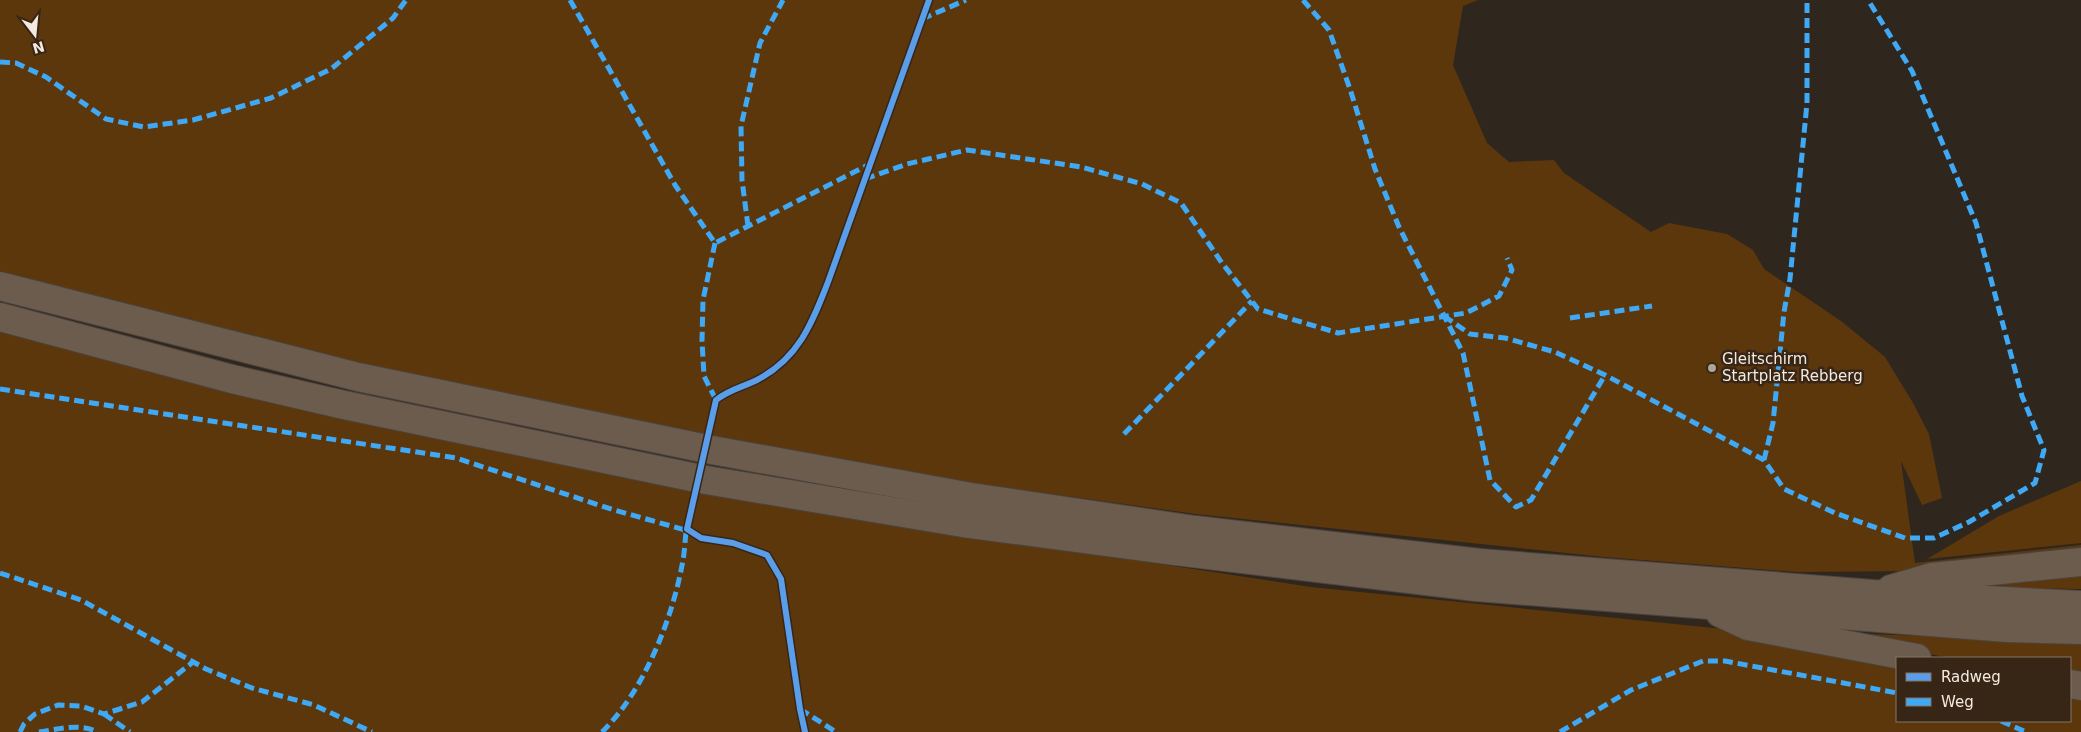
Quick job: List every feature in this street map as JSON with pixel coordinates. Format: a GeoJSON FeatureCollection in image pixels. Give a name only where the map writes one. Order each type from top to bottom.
{"type":"FeatureCollection","features":[{"type":"Feature","properties":{"kind":"highway"},"geometry":{"type":"LineString","coordinates":[[0,286],[358,377],[699,447],[971,498],[1195,530],[1480,563],[1873,594],[2081,605]]}},
{"type":"Feature","properties":{"kind":"highway"},"geometry":{"type":"LineString","coordinates":[[0,317],[232,379],[335,403],[694,477],[963,523],[1175,551],[1476,587],[2007,628],[2081,630]]}},
{"type":"Feature","properties":{"kind":"highway"},"geometry":{"type":"LineString","coordinates":[[1873,594],[1932,577],[2081,562]]}},
{"type":"Feature","properties":{"kind":"highway"},"geometry":{"type":"LineString","coordinates":[[1703,604],[1748,626],[1912,657]]}},
{"type":"Feature","properties":{"kind":"shaded area"},"geometry":{"type":"Polygon","coordinates":[[[0,0],[1478,0],[1463,6],[1453,65],[1487,143],[1509,162],[1554,160],[1564,173],[1651,232],[1669,223],[1727,234],[1753,250],[1764,269],[1841,321],[1885,357],[1929,434],[1942,498],[1922,505],[1901,461],[1915,563],[2081,545],[2081,553],[1916,571],[1797,572],[1604,557],[1196,514],[972,483],[715,436],[358,364],[0,271],[0,0]]]}},
{"type":"Feature","properties":{"kind":"shaded area"},"geometry":{"type":"Polygon","coordinates":[[[0,332],[317,410],[852,517],[1311,587],[1724,629],[1896,664],[1896,722],[2071,722],[2071,698],[2081,699],[2081,732],[0,732],[0,332]]]}},
{"type":"Feature","properties":{"kind":"shaded area"},"geometry":{"type":"Polygon","coordinates":[[[2081,481],[2081,543],[1927,559],[1999,516],[2081,481]]]}},
{"type":"Feature","properties":{"kind":"shaded area"},"geometry":{"type":"Polygon","coordinates":[[[2081,571],[2081,589],[1956,587],[2081,571]]]}},
{"type":"Feature","properties":{"kind":"shaded area"},"geometry":{"type":"Polygon","coordinates":[[[1836,633],[2081,641],[2081,677],[2071,675],[2071,657],[1946,657],[1896,648],[1836,633]]]}},
{"type":"Feature","properties":{"kind":"marked path"},"geometry":{"type":"LineString","coordinates":[[0,62],[16,63],[46,77],[106,119],[144,127],[193,120],[271,98],[331,69],[393,18],[406,0]]}},
{"type":"Feature","properties":{"kind":"marked path"},"geometry":{"type":"LineString","coordinates":[[570,0],[675,185],[715,243],[870,164]]}},
{"type":"Feature","properties":{"kind":"marked path"},"geometry":{"type":"LineString","coordinates":[[748,226],[742,180],[741,126],[760,43],[783,0]]}},
{"type":"Feature","properties":{"kind":"marked path"},"geometry":{"type":"LineString","coordinates":[[922,19],[966,0]]}},
{"type":"Feature","properties":{"kind":"marked path"},"geometry":{"type":"LineString","coordinates":[[1303,0],[1329,30],[1375,169],[1399,227],[1463,353],[1490,480],[1516,507],[1531,500],[1605,375]]}},
{"type":"Feature","properties":{"kind":"marked path"},"geometry":{"type":"LineString","coordinates":[[1764,460],[1773,423],[1784,312],[1790,279],[1807,103],[1807,0]]}},
{"type":"Feature","properties":{"kind":"marked path"},"geometry":{"type":"LineString","coordinates":[[1444,316],[1470,334],[1505,338],[1555,352],[1605,375],[1764,460],[1784,489],[1835,513],[1905,538],[1934,538],[1969,522],[2035,483],[2044,450],[2022,396],[1976,223],[1912,71],[1868,0]]}},
{"type":"Feature","properties":{"kind":"marked path"},"geometry":{"type":"LineString","coordinates":[[865,179],[907,164],[967,150],[1081,167],[1142,184],[1181,203],[1222,263],[1258,309],[1338,333],[1466,313],[1499,296],[1512,270],[1507,258]]}},
{"type":"Feature","properties":{"kind":"marked path"},"geometry":{"type":"LineString","coordinates":[[715,243],[703,300],[702,341],[704,376],[716,400]]}},
{"type":"Feature","properties":{"kind":"marked path"},"geometry":{"type":"LineString","coordinates":[[1124,434],[1252,301]]}},
{"type":"Feature","properties":{"kind":"marked path"},"geometry":{"type":"LineString","coordinates":[[1570,318],[1652,306]]}},
{"type":"Feature","properties":{"kind":"marked path"},"geometry":{"type":"LineString","coordinates":[[0,389],[456,458],[614,510],[689,531]]}},
{"type":"Feature","properties":{"kind":"marked path"},"geometry":{"type":"LineString","coordinates":[[602,732],[631,696],[664,629],[672,606],[684,556],[687,526]]}},
{"type":"Feature","properties":{"kind":"marked path"},"geometry":{"type":"LineString","coordinates":[[0,573],[81,600],[206,669],[252,688],[314,705],[372,732]]}},
{"type":"Feature","properties":{"kind":"marked path"},"geometry":{"type":"LineString","coordinates":[[1560,732],[1631,690],[1703,661],[1725,661],[1896,693]]}},
{"type":"Feature","properties":{"kind":"marked path"},"geometry":{"type":"LineString","coordinates":[[20,732],[24,724],[35,714],[58,705],[81,706],[104,714],[142,702],[193,662]]}},
{"type":"Feature","properties":{"kind":"marked path"},"geometry":{"type":"LineString","coordinates":[[800,709],[836,732]]}},
{"type":"Feature","properties":{"kind":"marked path"},"geometry":{"type":"LineString","coordinates":[[104,714],[130,732]]}},
{"type":"Feature","properties":{"kind":"marked path"},"geometry":{"type":"LineString","coordinates":[[2003,722],[2026,732]]}},
{"type":"Feature","properties":{"kind":"marked path"},"geometry":{"type":"LineString","coordinates":[[39,732],[77,727],[98,732]]}},
{"type":"Feature","properties":{"kind":"cycle path"},"geometry":{"type":"LineString","coordinates":[[805,732],[781,579],[767,555],[733,543],[701,538],[687,529],[716,400],[726,393],[757,380],[784,361],[794,350],[810,325],[828,282],[929,0]]}},
{"type":"Feature","properties":{"kind":"place","name":"Gleitschirm Startplatz Rebberg"},"geometry":{"type":"Point","coordinates":[1712,368]}}]}
